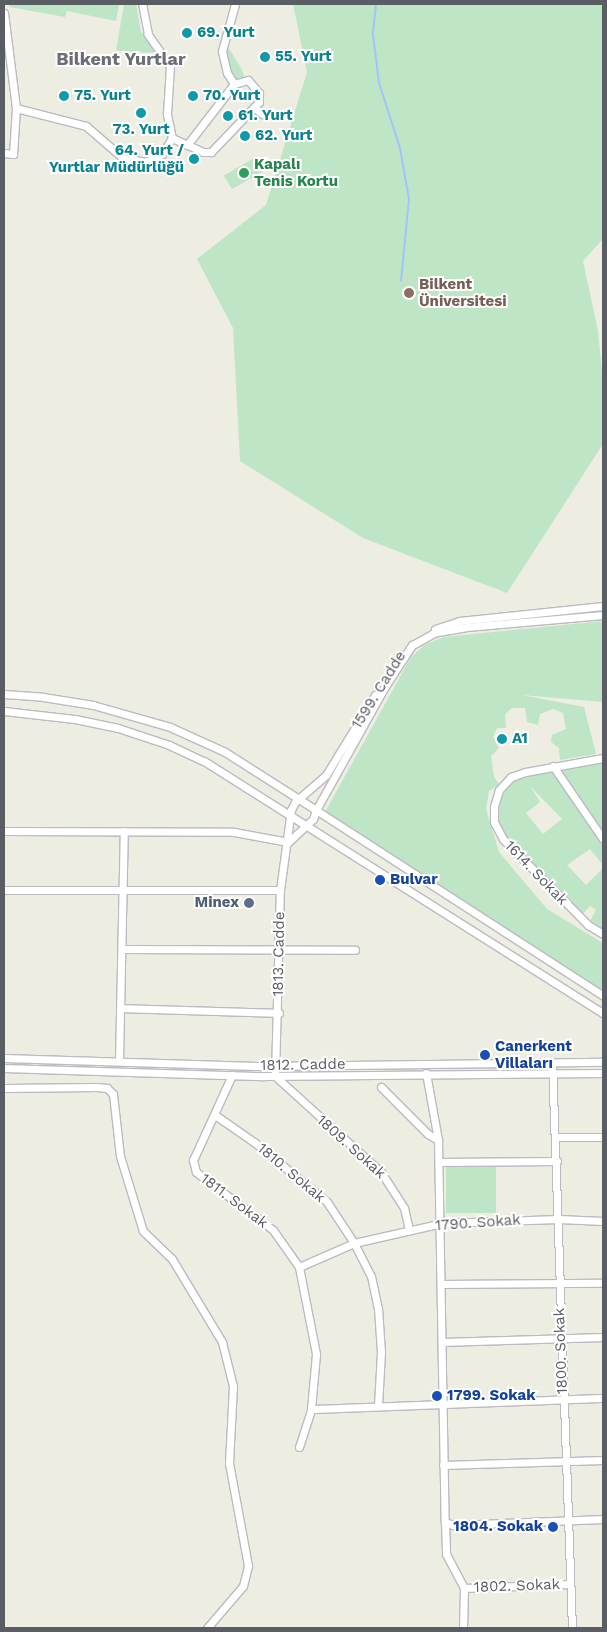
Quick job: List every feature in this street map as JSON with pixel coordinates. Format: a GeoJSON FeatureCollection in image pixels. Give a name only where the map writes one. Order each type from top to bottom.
{"type":"FeatureCollection","features":[{"type":"Feature","properties":{"kind":"street"},"geometry":{"type":"LineString","coordinates":[[16,108],[86,126],[96,132],[116,153],[133,161],[155,159],[162,154],[172,138],[167,114],[170,66],[148,34],[142,4]]}},
{"type":"Feature","properties":{"kind":"street"},"geometry":{"type":"LineString","coordinates":[[234,84],[223,60],[224,35],[235,4]]}},
{"type":"Feature","properties":{"kind":"street"},"geometry":{"type":"LineString","coordinates":[[4,13],[16,108],[12,154],[4,153]]}},
{"type":"Feature","properties":{"kind":"street"},"geometry":{"type":"LineString","coordinates":[[172,138],[188,145],[204,152],[211,152],[261,98],[248,80],[234,84],[188,145]]}},
{"type":"Feature","properties":{"kind":"street"},"geometry":{"type":"LineString","coordinates":[[254,107],[262,114]]}},
{"type":"Feature","properties":{"kind":"street","name":"1599. Cadde"},"geometry":{"type":"LineString","coordinates":[[290,814],[292,806],[326,775],[411,641],[430,630],[459,621],[603,606]]}},
{"type":"Feature","properties":{"kind":"street","name":"1599. Cadde"},"geometry":{"type":"LineString","coordinates":[[307,824],[313,820],[316,810],[384,688],[412,645],[434,633],[467,627],[603,615]]}},
{"type":"Feature","properties":{"kind":"street"},"geometry":{"type":"LineString","coordinates":[[4,694],[73,701],[170,726],[225,752],[300,798],[603,996]]}},
{"type":"Feature","properties":{"kind":"street"},"geometry":{"type":"LineString","coordinates":[[4,711],[75,719],[170,745],[233,777],[603,1013]]}},
{"type":"Feature","properties":{"kind":"street","name":"1614. Sokak"},"geometry":{"type":"LineString","coordinates":[[603,758],[553,766],[511,777],[499,790],[494,806],[494,822],[503,840],[588,925],[603,934]]}},
{"type":"Feature","properties":{"kind":"street"},"geometry":{"type":"LineString","coordinates":[[553,766],[603,839]]}},
{"type":"Feature","properties":{"kind":"street","name":"1813. Cadde"},"geometry":{"type":"LineString","coordinates":[[275,1076],[279,1013],[280,890],[288,842],[290,814]]}},
{"type":"Feature","properties":{"kind":"street"},"geometry":{"type":"LineString","coordinates":[[4,831],[234,832],[288,842],[307,824]]}},
{"type":"Feature","properties":{"kind":"street"},"geometry":{"type":"LineString","coordinates":[[119,1061],[123,949],[124,831]]}},
{"type":"Feature","properties":{"kind":"street"},"geometry":{"type":"LineString","coordinates":[[4,890],[280,890]]}},
{"type":"Feature","properties":{"kind":"street"},"geometry":{"type":"LineString","coordinates":[[123,949],[355,950]]}},
{"type":"Feature","properties":{"kind":"street"},"geometry":{"type":"LineString","coordinates":[[121,1008],[279,1013]]}},
{"type":"Feature","properties":{"kind":"street","name":"1812. Cadde"},"geometry":{"type":"LineString","coordinates":[[4,1058],[276,1066],[603,1062]]}},
{"type":"Feature","properties":{"kind":"street","name":"1800. Sokak"},"geometry":{"type":"LineString","coordinates":[[552,1062],[559,1219],[558,1282],[562,1398],[572,1628]]}},
{"type":"Feature","properties":{"kind":"street","name":"1812. Cadde"},"geometry":{"type":"LineString","coordinates":[[4,1068],[275,1076],[426,1073],[603,1073]]}},
{"type":"Feature","properties":{"kind":"street"},"geometry":{"type":"LineString","coordinates":[[426,1073],[438,1140],[442,1223],[442,1404],[446,1554],[464,1588],[463,1628]]}},
{"type":"Feature","properties":{"kind":"street","name":"1811. Sokak"},"geometry":{"type":"LineString","coordinates":[[232,1075],[193,1160],[196,1172],[273,1230],[299,1266]]}},
{"type":"Feature","properties":{"kind":"street","name":"1809. Sokak"},"geometry":{"type":"LineString","coordinates":[[275,1076],[381,1172],[404,1208],[409,1230]]}},
{"type":"Feature","properties":{"kind":"street"},"geometry":{"type":"LineString","coordinates":[[381,1087],[428,1134],[438,1140]]}},
{"type":"Feature","properties":{"kind":"street"},"geometry":{"type":"LineString","coordinates":[[4,1088],[101,1088],[113,1094],[120,1156],[143,1231],[172,1259],[189,1283],[225,1351],[233,1386],[229,1463],[248,1566],[239,1592],[206,1628]]}},
{"type":"Feature","properties":{"kind":"street","name":"1810. Sokak"},"geometry":{"type":"LineString","coordinates":[[215,1114],[254,1142],[327,1202],[354,1243],[371,1276],[378,1308],[381,1352],[378,1406]]}},
{"type":"Feature","properties":{"kind":"street"},"geometry":{"type":"LineString","coordinates":[[556,1137],[603,1137]]}},
{"type":"Feature","properties":{"kind":"street"},"geometry":{"type":"LineString","coordinates":[[439,1162],[557,1161]]}},
{"type":"Feature","properties":{"kind":"street","name":"1790. Sokak"},"geometry":{"type":"LineString","coordinates":[[299,1266],[354,1243],[442,1223],[559,1219],[603,1221]]}},
{"type":"Feature","properties":{"kind":"street"},"geometry":{"type":"LineString","coordinates":[[299,1266],[316,1354],[311,1409],[299,1447]]}},
{"type":"Feature","properties":{"kind":"street"},"geometry":{"type":"LineString","coordinates":[[441,1284],[603,1283]]}},
{"type":"Feature","properties":{"kind":"street"},"geometry":{"type":"LineString","coordinates":[[442,1342],[603,1337]]}},
{"type":"Feature","properties":{"kind":"street"},"geometry":{"type":"LineString","coordinates":[[311,1409],[562,1398],[603,1398]]}},
{"type":"Feature","properties":{"kind":"street"},"geometry":{"type":"LineString","coordinates":[[443,1465],[603,1460]]}},
{"type":"Feature","properties":{"kind":"street"},"geometry":{"type":"LineString","coordinates":[[445,1522],[453,1525],[603,1519]]}},
{"type":"Feature","properties":{"kind":"street","name":"1802. Sokak"},"geometry":{"type":"LineString","coordinates":[[464,1588],[570,1584]]}},
{"type":"Feature","properties":{"kind":"green space"},"geometry":{"type":"Polygon","coordinates":[[[9,4],[119,4],[116,21],[67,11],[65,17],[10,7],[9,4]]]}},
{"type":"Feature","properties":{"kind":"green space"},"geometry":{"type":"Polygon","coordinates":[[[124,4],[136,4],[141,32],[158,53],[116,51],[124,4]]]}},
{"type":"Feature","properties":{"kind":"green space","name":"Bilkent Üniversitesi"},"geometry":{"type":"Polygon","coordinates":[[[293,4],[603,4],[603,239],[583,261],[598,331],[603,382],[603,444],[507,593],[363,538],[240,461],[233,328],[197,259],[266,205],[307,72],[293,4]]]}},
{"type":"Feature","properties":{"kind":"green space"},"geometry":{"type":"Polygon","coordinates":[[[226,44],[245,78],[235,82],[229,72],[225,59],[226,44]]]}},
{"type":"Feature","properties":{"kind":"green space","name":"Kapalı Tenis Kortu"},"geometry":{"type":"Polygon","coordinates":[[[256,157],[264,171],[232,189],[224,176],[256,157]]]}},
{"type":"Feature","properties":{"kind":"green space"},"geometry":{"type":"Polygon","coordinates":[[[603,621],[603,702],[522,695],[584,707],[596,754],[560,760],[559,748],[551,742],[552,735],[566,729],[563,713],[553,709],[540,714],[538,725],[527,722],[525,708],[512,708],[505,714],[506,728],[497,728],[493,737],[499,748],[491,756],[494,777],[499,784],[489,791],[486,809],[499,852],[547,909],[603,943],[603,991],[325,812],[411,657],[426,644],[444,637],[603,621]]]}},
{"type":"Feature","properties":{"kind":"green space"},"geometry":{"type":"Polygon","coordinates":[[[603,758],[603,865],[590,849],[567,865],[586,885],[603,868],[603,926],[600,932],[588,925],[596,910],[590,906],[580,917],[515,844],[511,847],[494,822],[499,790],[511,777],[603,758]],[[531,787],[540,802],[526,813],[543,834],[562,819],[531,787]]]}},
{"type":"Feature","properties":{"kind":"green space"},"geometry":{"type":"Polygon","coordinates":[[[446,1166],[496,1166],[496,1213],[446,1213],[446,1166]]]}},
{"type":"Feature","properties":{"kind":"waterway"},"geometry":{"type":"LineString","coordinates":[[376,4],[373,35],[379,83],[400,148],[409,199],[401,281]]}},
{"type":"Feature","properties":{"kind":"place","name":"69. Yurt"},"geometry":{"type":"Point","coordinates":[187,33]}},
{"type":"Feature","properties":{"kind":"place","name":"55. Yurt"},"geometry":{"type":"Point","coordinates":[265,57]}},
{"type":"Feature","properties":{"kind":"place","name":"75. Yurt"},"geometry":{"type":"Point","coordinates":[64,96]}},
{"type":"Feature","properties":{"kind":"place","name":"70. Yurt"},"geometry":{"type":"Point","coordinates":[193,96]}},
{"type":"Feature","properties":{"kind":"place","name":"73. Yurt"},"geometry":{"type":"Point","coordinates":[141,113]}},
{"type":"Feature","properties":{"kind":"place","name":"61. Yurt"},"geometry":{"type":"Point","coordinates":[228,116]}},
{"type":"Feature","properties":{"kind":"place","name":"62. Yurt"},"geometry":{"type":"Point","coordinates":[245,136]}},
{"type":"Feature","properties":{"kind":"place","name":"64. Yurt / Yurtlar Müdürlüğü"},"geometry":{"type":"Point","coordinates":[194,159]}},
{"type":"Feature","properties":{"kind":"place","name":"Kapalı Tenis Kortu"},"geometry":{"type":"Point","coordinates":[244,173]}},
{"type":"Feature","properties":{"kind":"place","name":"Bilkent Üniversitesi"},"geometry":{"type":"Point","coordinates":[409,293]}},
{"type":"Feature","properties":{"kind":"place","name":"A1"},"geometry":{"type":"Point","coordinates":[502,739]}},
{"type":"Feature","properties":{"kind":"place","name":"Bulvar"},"geometry":{"type":"Point","coordinates":[380,880]}},
{"type":"Feature","properties":{"kind":"place","name":"Minex"},"geometry":{"type":"Point","coordinates":[249,903]}},
{"type":"Feature","properties":{"kind":"place","name":"Canerkent Villaları"},"geometry":{"type":"Point","coordinates":[485,1055]}},
{"type":"Feature","properties":{"kind":"place","name":"1799. Sokak"},"geometry":{"type":"Point","coordinates":[437,1396]}},
{"type":"Feature","properties":{"kind":"place","name":"1804. Sokak"},"geometry":{"type":"Point","coordinates":[553,1527]}},
{"type":"Feature","properties":{"kind":"district","name":"Bilkent Yurtlar"},"geometry":{"type":"Point","coordinates":[121,59]}}]}
